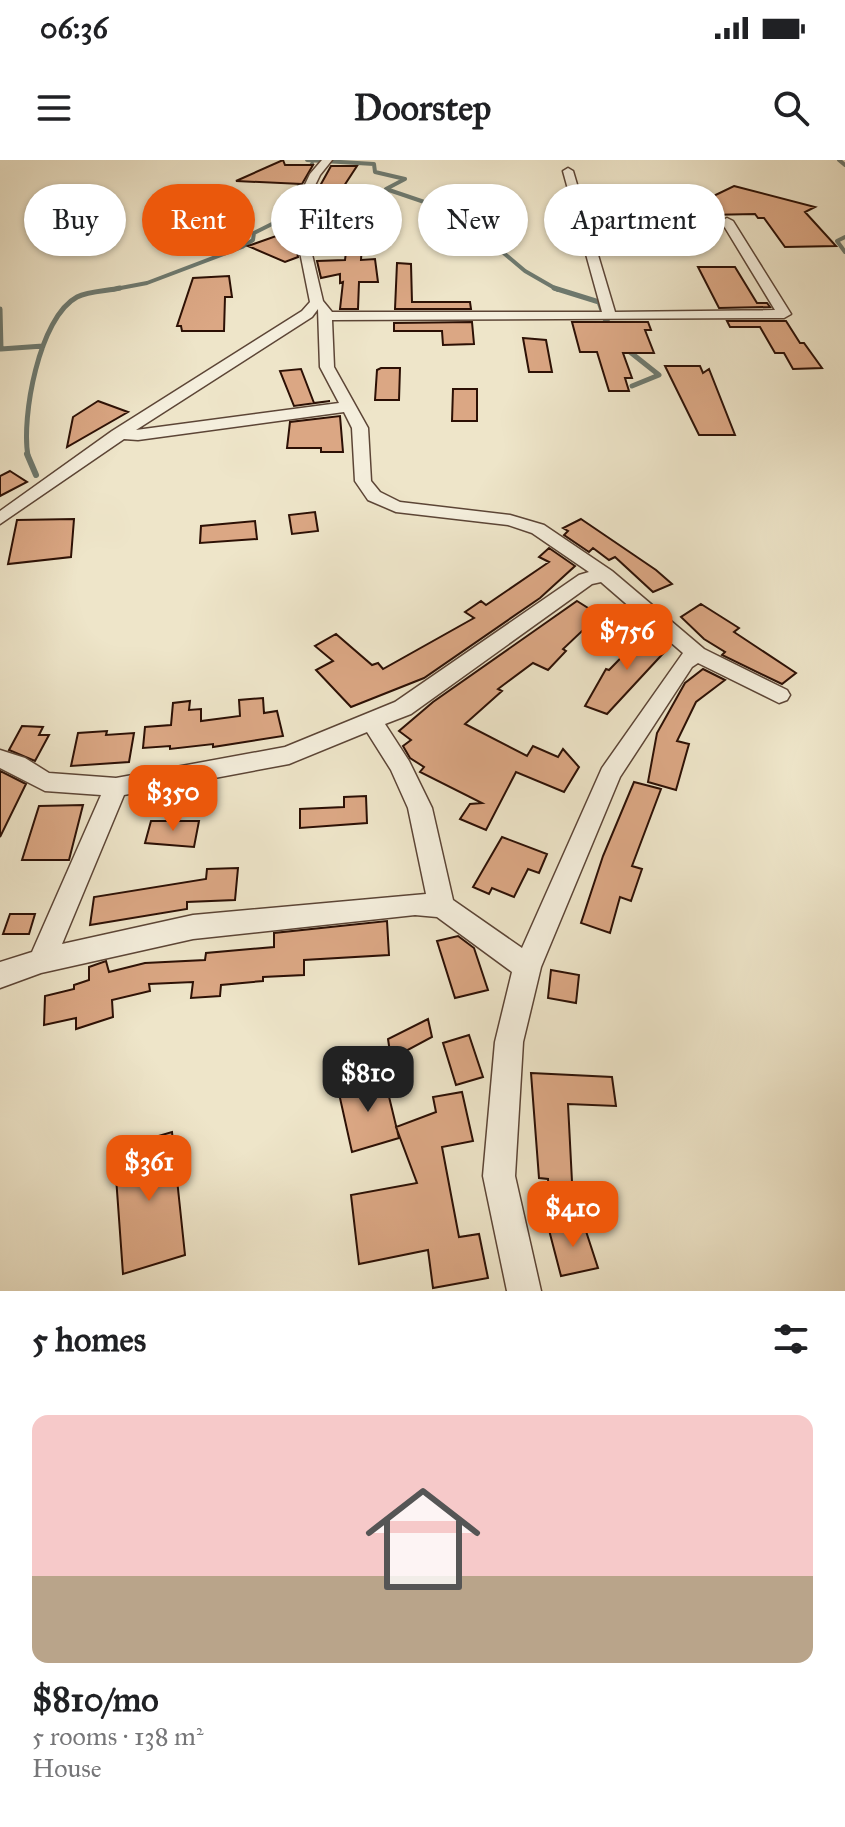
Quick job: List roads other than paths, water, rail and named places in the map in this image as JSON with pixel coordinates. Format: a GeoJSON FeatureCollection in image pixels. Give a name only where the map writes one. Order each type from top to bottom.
{"type":"FeatureCollection","features":[{"type":"Feature","properties":{"kind":"street"},"geometry":{"type":"LineString","coordinates":[[327,160],[315,174],[297,212],[321,309],[327,367],[360,428],[363,481],[383,503],[409,510],[524,523],[538,529],[605,575],[697,654],[779,695]]}},
{"type":"Feature","properties":{"kind":"street"},"geometry":{"type":"LineString","coordinates":[[568,171],[610,316]]}},
{"type":"Feature","properties":{"kind":"street"},"geometry":{"type":"LineString","coordinates":[[0,519],[117,434],[200,379],[307,314],[321,309],[610,316],[784,314],[727,221]]}},
{"type":"Feature","properties":{"kind":"street"},"geometry":{"type":"LineString","coordinates":[[117,434],[138,435],[347,407]]}},
{"type":"Feature","properties":{"kind":"street"},"geometry":{"type":"LineString","coordinates":[[0,759],[17,764],[45,782],[116,787],[232,768],[289,755],[403,708],[586,579],[605,575]]}},
{"type":"Feature","properties":{"kind":"street"},"geometry":{"type":"LineString","coordinates":[[524,1291],[499,1176],[509,1042],[527,967],[610,774],[685,662],[697,654]]}},
{"type":"Feature","properties":{"kind":"street"},"geometry":{"type":"LineString","coordinates":[[372,722],[401,767],[420,808],[442,906]]}},
{"type":"Feature","properties":{"kind":"street"},"geometry":{"type":"LineString","coordinates":[[41,961],[116,787]]}},
{"type":"Feature","properties":{"kind":"street"},"geometry":{"type":"LineString","coordinates":[[0,975],[41,961],[193,927],[415,904],[442,906],[527,967]]}},
{"type":"Feature","properties":{"kind":"waterway"},"geometry":{"type":"LineString","coordinates":[[307,160],[374,164],[375,172],[405,179],[386,189],[501,228],[487,239],[525,271],[555,288]]}},
{"type":"Feature","properties":{"kind":"waterway"},"geometry":{"type":"LineString","coordinates":[[839,160],[845,165]]}},
{"type":"Feature","properties":{"kind":"waterway"},"geometry":{"type":"LineString","coordinates":[[110,290],[147,283],[242,247],[253,240],[254,233],[278,221],[312,164]]}},
{"type":"Feature","properties":{"kind":"waterway"},"geometry":{"type":"LineString","coordinates":[[845,237],[837,241],[845,252]]}},
{"type":"Feature","properties":{"kind":"waterway"},"geometry":{"type":"LineString","coordinates":[[43,346],[52,325],[77,297],[120,288]]}},
{"type":"Feature","properties":{"kind":"waterway"},"geometry":{"type":"LineString","coordinates":[[555,288],[599,302],[605,319],[612,327]]}},
{"type":"Feature","properties":{"kind":"waterway"},"geometry":{"type":"LineString","coordinates":[[0,309],[1,349],[43,346]]}},
{"type":"Feature","properties":{"kind":"waterway"},"geometry":{"type":"LineString","coordinates":[[28,456],[30,394],[43,346]]}},
{"type":"Feature","properties":{"kind":"waterway"},"geometry":{"type":"LineString","coordinates":[[625,348],[659,375],[632,386]]}},
{"type":"Feature","properties":{"kind":"waterway"},"geometry":{"type":"LineString","coordinates":[[27,454],[36,475]]}}]}
